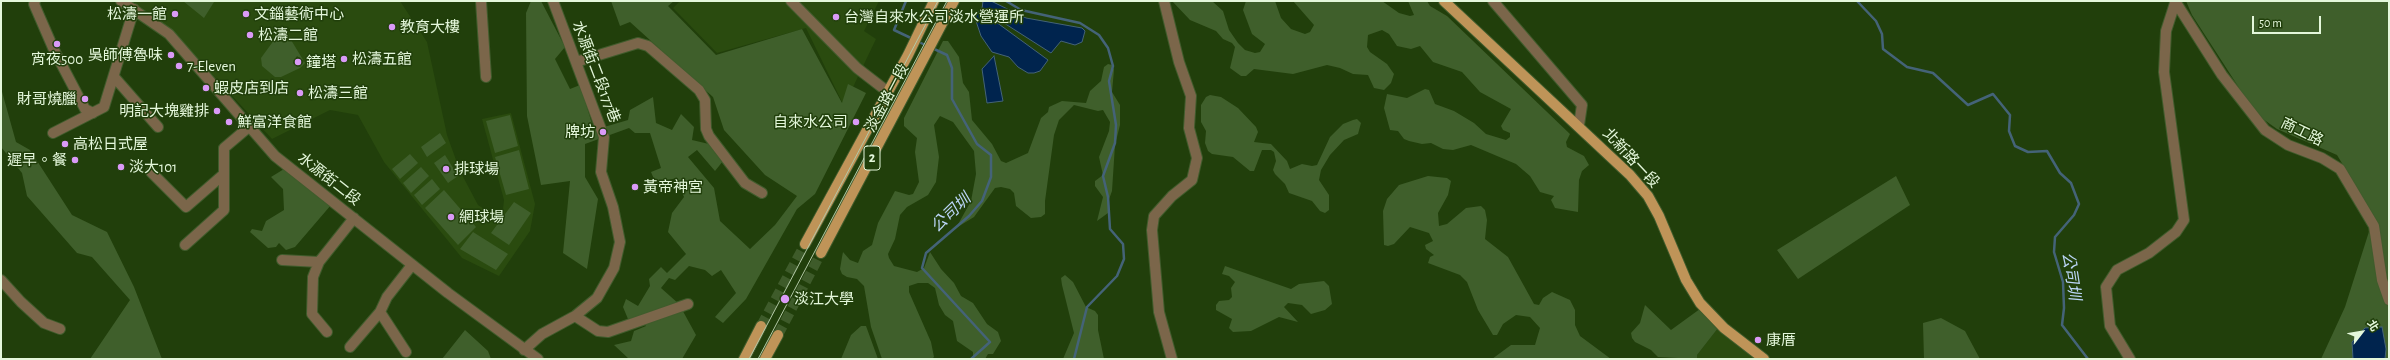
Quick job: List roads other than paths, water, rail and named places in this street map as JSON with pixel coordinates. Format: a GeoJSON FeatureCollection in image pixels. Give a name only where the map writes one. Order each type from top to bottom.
{"type":"FeatureCollection","features":[{"type":"Feature","properties":{"kind":"main road","name":"淡金路一段"},"geometry":{"type":"LineString","coordinates":[[805,244],[908,55],[934,1]]}},
{"type":"Feature","properties":{"kind":"main road","name":"淡金路一段"},"geometry":{"type":"LineString","coordinates":[[821,253],[954,1]]}},
{"type":"Feature","properties":{"kind":"main road","name":"北新路一段"},"geometry":{"type":"LineString","coordinates":[[1444,1],[1579,125],[1648,196],[1659,216],[1686,280],[1700,303],[1724,328],[1764,359]]}},
{"type":"Feature","properties":{"kind":"main road"},"geometry":{"type":"LineString","coordinates":[[744,359],[762,326]]}},
{"type":"Feature","properties":{"kind":"main road"},"geometry":{"type":"LineString","coordinates":[[765,359],[778,335]]}},
{"type":"Feature","properties":{"kind":"street"},"geometry":{"type":"LineString","coordinates":[[35,1],[34,4],[54,50],[85,109],[93,113]]}},
{"type":"Feature","properties":{"kind":"street","name":"水源街二段"},"geometry":{"type":"LineString","coordinates":[[121,1],[169,34],[275,156],[412,265],[538,359]]}},
{"type":"Feature","properties":{"kind":"street"},"geometry":{"type":"LineString","coordinates":[[480,1],[486,76]]}},
{"type":"Feature","properties":{"kind":"street","name":"水源街二段177巷"},"geometry":{"type":"LineString","coordinates":[[524,350],[542,334],[575,316],[596,298],[614,268],[620,242],[613,207],[601,172],[604,137],[553,1]]}},
{"type":"Feature","properties":{"kind":"street"},"geometry":{"type":"LineString","coordinates":[[791,1],[858,68],[888,92]]}},
{"type":"Feature","properties":{"kind":"street"},"geometry":{"type":"LineString","coordinates":[[1164,1],[1179,62],[1191,96],[1189,128],[1196,158],[1192,180],[1172,196],[1154,216],[1152,230],[1159,312],[1172,359]]}},
{"type":"Feature","properties":{"kind":"street"},"geometry":{"type":"LineString","coordinates":[[1493,1],[1582,105],[1579,125]]}},
{"type":"Feature","properties":{"kind":"street"},"geometry":{"type":"LineString","coordinates":[[2130,359],[2110,326],[2106,287],[2117,270],[2149,253],[2176,232],[2184,220],[2164,72],[2166,31],[2175,2]]}},
{"type":"Feature","properties":{"kind":"street","name":"商工路"},"geometry":{"type":"LineString","coordinates":[[2175,2],[2222,75],[2265,130],[2288,145],[2322,158],[2340,168],[2374,226],[2382,280],[2389,300]]}},
{"type":"Feature","properties":{"kind":"street"},"geometry":{"type":"LineString","coordinates":[[53,133],[104,107],[115,78],[134,9]]}},
{"type":"Feature","properties":{"kind":"street"},"geometry":{"type":"LineString","coordinates":[[576,62],[638,43],[648,46],[699,90],[705,100],[706,130],[709,136],[745,183],[762,193]]}},
{"type":"Feature","properties":{"kind":"street"},"geometry":{"type":"LineString","coordinates":[[115,78],[158,127]]}},
{"type":"Feature","properties":{"kind":"street"},"geometry":{"type":"LineString","coordinates":[[185,244],[224,210],[224,148],[250,126]]}},
{"type":"Feature","properties":{"kind":"street"},"geometry":{"type":"LineString","coordinates":[[151,172],[186,207],[224,174]]}},
{"type":"Feature","properties":{"kind":"street"},"geometry":{"type":"LineString","coordinates":[[327,332],[312,314],[313,277],[319,262],[354,218]]}},
{"type":"Feature","properties":{"kind":"street"},"geometry":{"type":"LineString","coordinates":[[282,260],[319,262]]}},
{"type":"Feature","properties":{"kind":"street"},"geometry":{"type":"LineString","coordinates":[[350,347],[380,312],[386,297],[412,265]]}},
{"type":"Feature","properties":{"kind":"street"},"geometry":{"type":"LineString","coordinates":[[1,280],[20,302],[44,322],[60,329]]}},
{"type":"Feature","properties":{"kind":"street"},"geometry":{"type":"LineString","coordinates":[[575,316],[598,331],[608,332],[688,304]]}},
{"type":"Feature","properties":{"kind":"street"},"geometry":{"type":"LineString","coordinates":[[380,312],[406,352]]}},
{"type":"Feature","properties":{"kind":"water"},"geometry":{"type":"Polygon","coordinates":[[[983,1],[991,1],[1026,18],[1082,28],[1085,31],[1082,42],[1075,45],[1061,41],[1051,53],[982,9],[983,1]]]}},
{"type":"Feature","properties":{"kind":"water"},"geometry":{"type":"Polygon","coordinates":[[[978,12],[996,22],[1048,60],[1040,71],[1028,73],[1018,67],[1009,57],[992,52],[981,36],[975,18],[978,12]]]}},
{"type":"Feature","properties":{"kind":"water"},"geometry":{"type":"Polygon","coordinates":[[[994,56],[1003,101],[987,103],[982,69],[994,56]]]}},
{"type":"Feature","properties":{"kind":"water"},"geometry":{"type":"Polygon","coordinates":[[[2382,327],[2386,349],[2385,359],[2353,359],[2352,342],[2365,328],[2382,327]]]}},
{"type":"Feature","properties":{"kind":"waterway","name":"公司圳"},"geometry":{"type":"LineString","coordinates":[[906,1],[894,30],[913,39]]}},
{"type":"Feature","properties":{"kind":"waterway"},"geometry":{"type":"LineString","coordinates":[[1006,1],[1021,10],[1080,23],[1099,35],[1108,48],[1113,66],[1109,81],[1116,125],[1115,143],[1103,176],[1108,197],[1110,229],[1123,244],[1124,259],[1117,276],[1087,307],[1074,359]]}},
{"type":"Feature","properties":{"kind":"waterway","name":"公司圳"},"geometry":{"type":"LineString","coordinates":[[1857,1],[1876,21],[1882,34],[1883,49],[1907,67],[1933,73],[1968,105],[1993,94],[2010,115],[2009,131],[2015,146],[2028,152],[2047,151],[2060,173],[2071,183],[2079,204],[2074,215],[2055,237],[2054,252],[2063,282],[2064,308],[2062,325],[2088,359]]}},
{"type":"Feature","properties":{"kind":"waterway","name":"公司圳"},"geometry":{"type":"LineString","coordinates":[[917,41],[927,46]]}},
{"type":"Feature","properties":{"kind":"waterway","name":"公司圳"},"geometry":{"type":"LineString","coordinates":[[932,48],[947,55],[952,68],[952,99],[977,144],[991,155],[991,177],[982,201],[969,216],[926,253],[922,268],[990,342],[971,359]]}},
{"type":"Feature","properties":{"kind":"tunnel"},"geometry":{"type":"LineString","coordinates":[[761,326],[805,244]]}},
{"type":"Feature","properties":{"kind":"tunnel"},"geometry":{"type":"LineString","coordinates":[[778,335],[821,253]]}},
{"type":"Feature","properties":{"kind":"tram line"},"geometry":{"type":"LineString","coordinates":[[749,359],[938,1]]}},
{"type":"Feature","properties":{"kind":"tram line"},"geometry":{"type":"LineString","coordinates":[[758,359],[947,1]]}},
{"type":"Feature","properties":{"kind":"place","name":"松濤一館"},"geometry":{"type":"Point","coordinates":[175,14]}},
{"type":"Feature","properties":{"kind":"place","name":"文錙藝術中心"},"geometry":{"type":"Point","coordinates":[246,14]}},
{"type":"Feature","properties":{"kind":"place","name":"台灣自來水公司淡水營運所"},"geometry":{"type":"Point","coordinates":[836,17]}},
{"type":"Feature","properties":{"kind":"place","name":"教育大樓"},"geometry":{"type":"Point","coordinates":[392,27]}},
{"type":"Feature","properties":{"kind":"place","name":"松濤二館"},"geometry":{"type":"Point","coordinates":[250,35]}},
{"type":"Feature","properties":{"kind":"place","name":"宵夜500"},"geometry":{"type":"Point","coordinates":[57,44]}},
{"type":"Feature","properties":{"kind":"place","name":"吳師傅魯味"},"geometry":{"type":"Point","coordinates":[171,55]}},
{"type":"Feature","properties":{"kind":"place","name":"松濤五館"},"geometry":{"type":"Point","coordinates":[344,59]}},
{"type":"Feature","properties":{"kind":"place","name":"鐘塔"},"geometry":{"type":"Point","coordinates":[298,62]}},
{"type":"Feature","properties":{"kind":"place","name":"7-Eleven"},"geometry":{"type":"Point","coordinates":[179,66]}},
{"type":"Feature","properties":{"kind":"place","name":"蝦皮店到店"},"geometry":{"type":"Point","coordinates":[206,88]}},
{"type":"Feature","properties":{"kind":"place","name":"松濤三館"},"geometry":{"type":"Point","coordinates":[300,93]}},
{"type":"Feature","properties":{"kind":"place","name":"財哥燒臘"},"geometry":{"type":"Point","coordinates":[85,99]}},
{"type":"Feature","properties":{"kind":"place","name":"明記大塊雞排"},"geometry":{"type":"Point","coordinates":[217,111]}},
{"type":"Feature","properties":{"kind":"place","name":"鮮富洋食館"},"geometry":{"type":"Point","coordinates":[229,122]}},
{"type":"Feature","properties":{"kind":"place","name":"自來水公司"},"geometry":{"type":"Point","coordinates":[856,122]}},
{"type":"Feature","properties":{"kind":"place","name":"牌坊"},"geometry":{"type":"Point","coordinates":[603,132]}},
{"type":"Feature","properties":{"kind":"place","name":"高松日式屋"},"geometry":{"type":"Point","coordinates":[65,144]}},
{"type":"Feature","properties":{"kind":"place","name":"遲早。餐"},"geometry":{"type":"Point","coordinates":[75,160]}},
{"type":"Feature","properties":{"kind":"place","name":"淡大101"},"geometry":{"type":"Point","coordinates":[121,167]}},
{"type":"Feature","properties":{"kind":"place","name":"排球場"},"geometry":{"type":"Point","coordinates":[446,169]}},
{"type":"Feature","properties":{"kind":"place","name":"黃帝神宮"},"geometry":{"type":"Point","coordinates":[635,187]}},
{"type":"Feature","properties":{"kind":"place","name":"網球場"},"geometry":{"type":"Point","coordinates":[451,217]}},
{"type":"Feature","properties":{"kind":"place","name":"淡江大學"},"geometry":{"type":"Point","coordinates":[785,299]}},
{"type":"Feature","properties":{"kind":"place","name":"康厝"},"geometry":{"type":"Point","coordinates":[1758,340]}}]}
